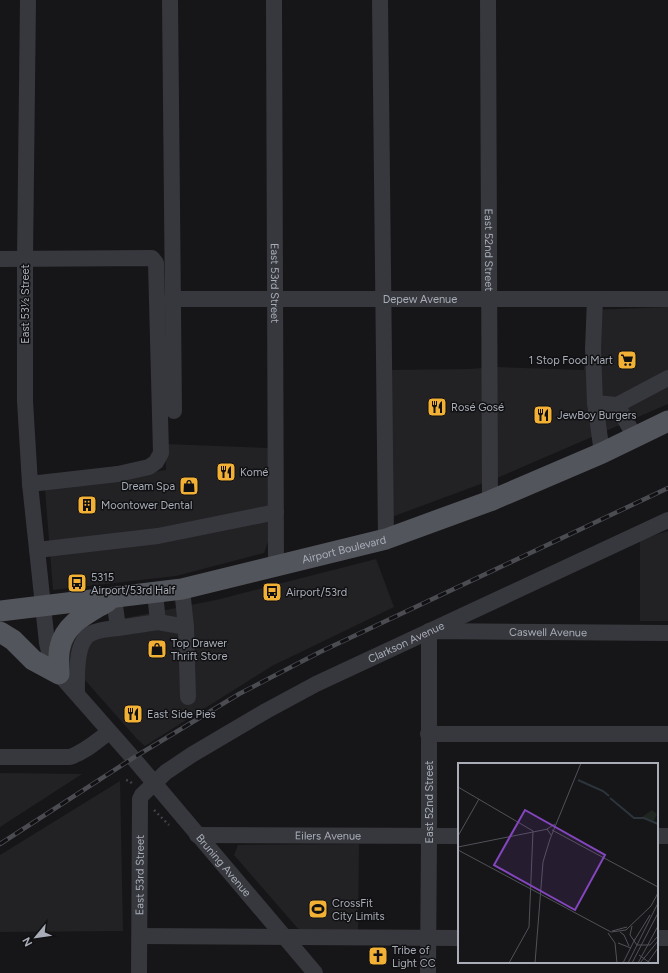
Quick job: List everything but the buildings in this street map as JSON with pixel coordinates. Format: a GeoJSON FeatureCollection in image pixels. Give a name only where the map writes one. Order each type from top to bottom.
{"type":"FeatureCollection","features":[{"type":"Feature","properties":{"kind":"main road","name":"Airport Boulevard"},"geometry":{"type":"LineString","coordinates":[[0,611],[182,589],[386,539],[490,501],[602,453],[668,421]]}},
{"type":"Feature","properties":{"kind":"main road"},"geometry":{"type":"LineString","coordinates":[[0,632],[13,640],[33,660],[59,674],[60,647],[64,634],[75,622],[113,598]]}},
{"type":"Feature","properties":{"kind":"street","name":"East 53½ Street"},"geometry":{"type":"LineString","coordinates":[[28,0],[25,401],[30,484],[43,607]]}},
{"type":"Feature","properties":{"kind":"street"},"geometry":{"type":"LineString","coordinates":[[170,0],[174,411]]}},
{"type":"Feature","properties":{"kind":"street","name":"East 53rd Street"},"geometry":{"type":"LineString","coordinates":[[274,0],[276,565]]}},
{"type":"Feature","properties":{"kind":"street"},"geometry":{"type":"LineString","coordinates":[[380,0],[386,539]]}},
{"type":"Feature","properties":{"kind":"street","name":"East 52nd Street"},"geometry":{"type":"LineString","coordinates":[[488,0],[490,501]]}},
{"type":"Feature","properties":{"kind":"street"},"geometry":{"type":"LineString","coordinates":[[0,259],[152,258],[156,263],[161,453],[156,462],[149,467],[118,474],[30,484]]}},
{"type":"Feature","properties":{"kind":"street","name":"Depew Avenue"},"geometry":{"type":"LineString","coordinates":[[172,299],[668,299]]}},
{"type":"Feature","properties":{"kind":"street"},"geometry":{"type":"LineString","coordinates":[[595,299],[593,349],[595,403],[602,453]]}},
{"type":"Feature","properties":{"kind":"street"},"geometry":{"type":"LineString","coordinates":[[595,403],[618,405],[668,378]]}},
{"type":"Feature","properties":{"kind":"street"},"geometry":{"type":"LineString","coordinates":[[618,405],[635,436]]}},
{"type":"Feature","properties":{"kind":"street"},"geometry":{"type":"LineString","coordinates":[[37,550],[158,536],[276,512]]}},
{"type":"Feature","properties":{"kind":"street","name":"Clarkson Avenue"},"geometry":{"type":"LineString","coordinates":[[154,783],[166,772],[188,757],[266,711],[316,684],[668,520]]}},
{"type":"Feature","properties":{"kind":"street"},"geometry":{"type":"LineString","coordinates":[[182,589],[186,627],[188,697]]}},
{"type":"Feature","properties":{"kind":"street"},"geometry":{"type":"LineString","coordinates":[[155,593],[158,622]]}},
{"type":"Feature","properties":{"kind":"street"},"geometry":{"type":"LineString","coordinates":[[113,598],[118,628]]}},
{"type":"Feature","properties":{"kind":"street"},"geometry":{"type":"LineString","coordinates":[[0,757],[70,757],[93,745],[109,732],[59,674],[51,660],[46,643],[43,607]]}},
{"type":"Feature","properties":{"kind":"street"},"geometry":{"type":"LineString","coordinates":[[77,694],[79,653],[82,642],[89,634],[100,630],[158,622],[186,627]]}},
{"type":"Feature","properties":{"kind":"street","name":"East 52nd Street"},"geometry":{"type":"LineString","coordinates":[[428,973],[429,631]]}},
{"type":"Feature","properties":{"kind":"street","name":"Caswell Avenue"},"geometry":{"type":"LineString","coordinates":[[429,631],[668,633]]}},
{"type":"Feature","properties":{"kind":"street","name":"Bruning Avenue"},"geometry":{"type":"LineString","coordinates":[[109,732],[315,973]]}},
{"type":"Feature","properties":{"kind":"street"},"geometry":{"type":"LineString","coordinates":[[428,734],[668,734]]}},
{"type":"Feature","properties":{"kind":"street","name":"East 53rd Street"},"geometry":{"type":"LineString","coordinates":[[139,973],[140,799],[142,794],[154,783]]}},
{"type":"Feature","properties":{"kind":"street","name":"Eilers Avenue"},"geometry":{"type":"LineString","coordinates":[[197,835],[458,836]]}},
{"type":"Feature","properties":{"kind":"street"},"geometry":{"type":"LineString","coordinates":[[140,936],[458,938]]}},
{"type":"Feature","properties":{"kind":"shaded area"},"geometry":{"type":"Polygon","coordinates":[[[668,307],[668,404],[497,478],[389,518],[388,370],[469,369],[497,367],[584,370],[591,310],[668,307]]]}},
{"type":"Feature","properties":{"kind":"shaded area"},"geometry":{"type":"Polygon","coordinates":[[[165,444],[268,448],[268,542],[264,553],[176,576],[53,590],[45,489],[166,470],[165,444]]]}},
{"type":"Feature","properties":{"kind":"shaded area"},"geometry":{"type":"Polygon","coordinates":[[[668,531],[668,621],[640,621],[640,540],[668,531]]]}},
{"type":"Feature","properties":{"kind":"shaded area"},"geometry":{"type":"Polygon","coordinates":[[[376,559],[394,607],[272,666],[145,746],[137,739],[77,671],[68,649],[74,635],[91,625],[216,600],[376,559]]]}},
{"type":"Feature","properties":{"kind":"shaded area"},"geometry":{"type":"Polygon","coordinates":[[[0,773],[82,774],[0,827],[0,773]]]}},
{"type":"Feature","properties":{"kind":"shaded area"},"geometry":{"type":"Polygon","coordinates":[[[120,781],[123,931],[0,932],[0,855],[120,781]]]}},
{"type":"Feature","properties":{"kind":"shaded area"},"geometry":{"type":"Polygon","coordinates":[[[359,844],[358,930],[300,931],[234,855],[238,845],[359,844]]]}},
{"type":"Feature","properties":{"kind":"railway"},"geometry":{"type":"LineString","coordinates":[[0,844],[133,758],[239,694],[320,652],[668,488]]}},
{"type":"Feature","properties":{"kind":"place","name":"1 Stop Food Mart"},"geometry":{"type":"Point","coordinates":[627,360]}},
{"type":"Feature","properties":{"kind":"place","name":"Rosé Gosé"},"geometry":{"type":"Point","coordinates":[437,407]}},
{"type":"Feature","properties":{"kind":"place","name":"JewBoy Burgers"},"geometry":{"type":"Point","coordinates":[543,415]}},
{"type":"Feature","properties":{"kind":"place","name":"Komé"},"geometry":{"type":"Point","coordinates":[226,472]}},
{"type":"Feature","properties":{"kind":"place","name":"Dream Spa"},"geometry":{"type":"Point","coordinates":[189,486]}},
{"type":"Feature","properties":{"kind":"place","name":"Moontower Dental"},"geometry":{"type":"Point","coordinates":[87,505]}},
{"type":"Feature","properties":{"kind":"place","name":"5315 Airport/53rd Half"},"geometry":{"type":"Point","coordinates":[77,583]}},
{"type":"Feature","properties":{"kind":"place","name":"Airport/53rd"},"geometry":{"type":"Point","coordinates":[272,592]}},
{"type":"Feature","properties":{"kind":"place","name":"Top Drawer Thrift Store"},"geometry":{"type":"Point","coordinates":[157,649]}},
{"type":"Feature","properties":{"kind":"place","name":"East Side Pies"},"geometry":{"type":"Point","coordinates":[133,714]}},
{"type":"Feature","properties":{"kind":"place","name":"CrossFit City Limits"},"geometry":{"type":"Point","coordinates":[318,909]}},
{"type":"Feature","properties":{"kind":"place","name":"Tribe of Light CC"},"geometry":{"type":"Point","coordinates":[378,956]}}]}
